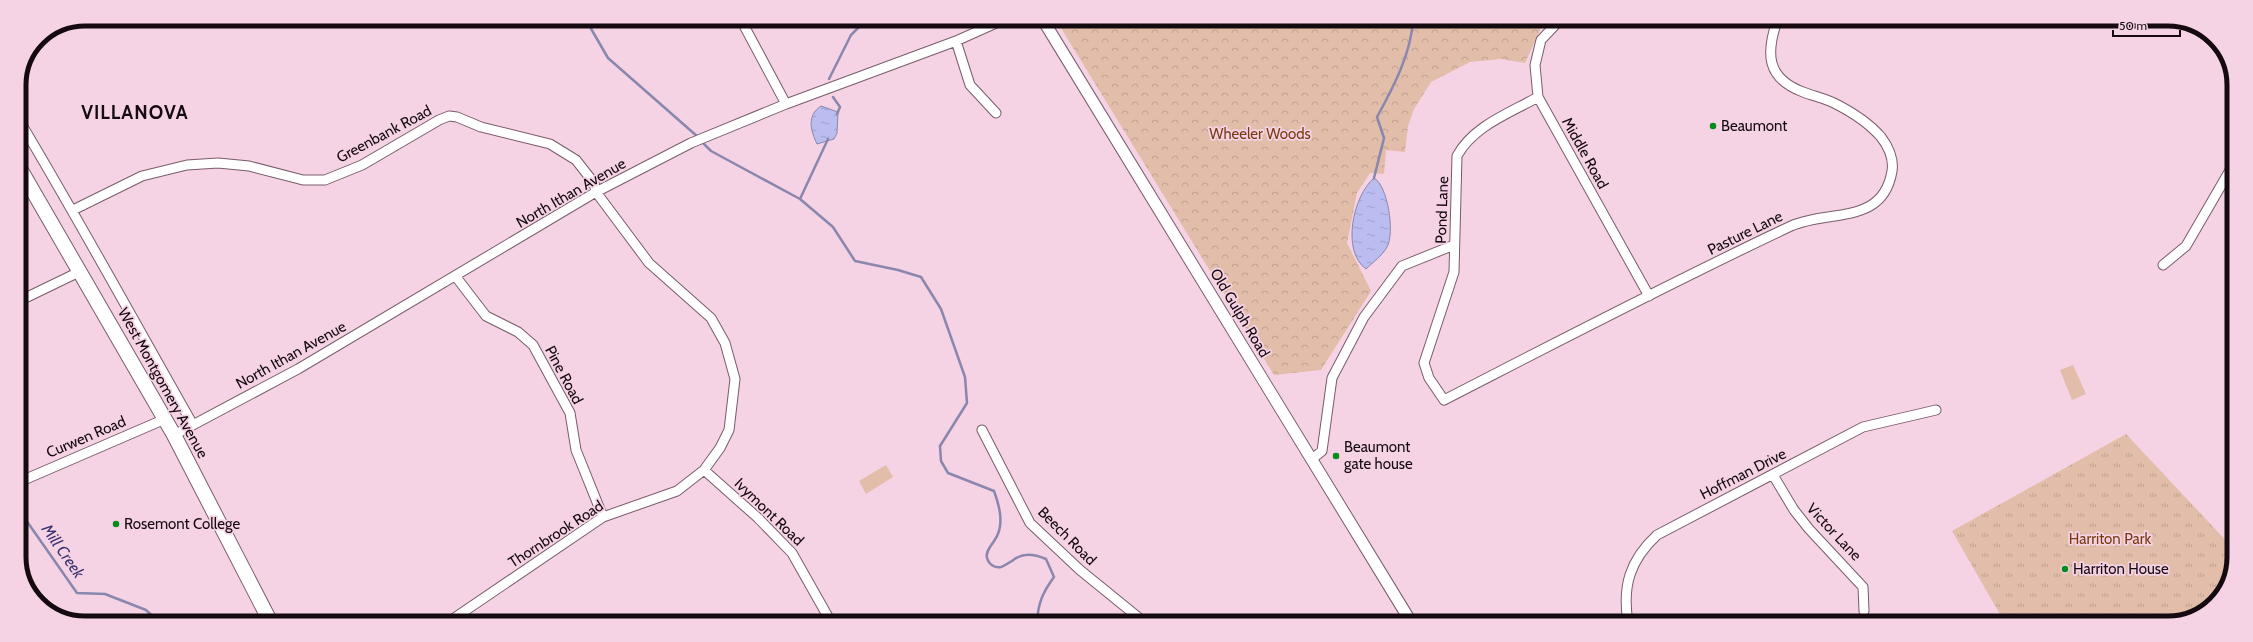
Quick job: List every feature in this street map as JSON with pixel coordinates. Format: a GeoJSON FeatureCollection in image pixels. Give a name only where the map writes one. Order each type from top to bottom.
{"type":"FeatureCollection","features":[{"type":"Feature","properties":{"kind":"main road","name":"West Montgomery Avenue"},"geometry":{"type":"LineString","coordinates":[[26,179],[81,271],[174,435],[267,616]]}},
{"type":"Feature","properties":{"kind":"street"},"geometry":{"type":"LineString","coordinates":[[744,26],[786,104]]}},
{"type":"Feature","properties":{"kind":"street","name":"North Ithan Avenue"},"geometry":{"type":"LineString","coordinates":[[174,435],[305,365],[456,277],[596,192],[691,143],[786,104],[956,41],[990,26]]}},
{"type":"Feature","properties":{"kind":"street","name":"Old Gulph Road"},"geometry":{"type":"LineString","coordinates":[[1047,26],[1407,616]]}},
{"type":"Feature","properties":{"kind":"street","name":"Middle Road"},"geometry":{"type":"LineString","coordinates":[[1554,26],[1541,40],[1535,65],[1538,97],[1649,296]]}},
{"type":"Feature","properties":{"kind":"street","name":"Pasture Lane"},"geometry":{"type":"LineString","coordinates":[[1424,363],[1429,378],[1444,400],[1794,224],[1854,213],[1875,204],[1886,189],[1892,169],[1888,147],[1866,121],[1833,102],[1800,92],[1777,75],[1770,57],[1770,42],[1775,26]]}},
{"type":"Feature","properties":{"kind":"street"},"geometry":{"type":"LineString","coordinates":[[956,41],[970,84],[996,113]]}},
{"type":"Feature","properties":{"kind":"street","name":"Pond Lane"},"geometry":{"type":"LineString","coordinates":[[1424,363],[1454,272],[1457,156],[1463,144],[1478,130],[1538,97]]}},
{"type":"Feature","properties":{"kind":"street","name":"Greenbank Road"},"geometry":{"type":"LineString","coordinates":[[73,210],[142,176],[187,165],[218,163],[249,166],[303,180],[325,180],[362,165],[439,120],[449,116],[457,117],[481,127],[550,144],[576,160],[594,183],[596,192]]}},
{"type":"Feature","properties":{"kind":"street","name":"West Montgomery Avenue"},"geometry":{"type":"LineString","coordinates":[[26,132],[73,210],[126,308],[193,425]]}},
{"type":"Feature","properties":{"kind":"street"},"geometry":{"type":"LineString","coordinates":[[2163,266],[2186,246],[2227,178]]}},
{"type":"Feature","properties":{"kind":"street","name":"Thornbrook Road"},"geometry":{"type":"LineString","coordinates":[[457,616],[603,517],[677,491],[704,470],[726,438],[734,397],[735,379],[725,343],[711,318],[649,263],[596,192]]}},
{"type":"Feature","properties":{"kind":"street"},"geometry":{"type":"LineString","coordinates":[[1312,459],[1322,451],[1332,378],[1364,317],[1402,266],[1454,244]]}},
{"type":"Feature","properties":{"kind":"street"},"geometry":{"type":"LineString","coordinates":[[26,298],[81,271]]}},
{"type":"Feature","properties":{"kind":"street","name":"Pine Road"},"geometry":{"type":"LineString","coordinates":[[456,277],[486,316],[518,332],[533,345],[570,413],[576,450],[603,517]]}},
{"type":"Feature","properties":{"kind":"street","name":"Hoffman Drive"},"geometry":{"type":"LineString","coordinates":[[1628,616],[1627,582],[1635,559],[1646,545],[1657,535],[1773,475],[1863,426],[1936,410]]}},
{"type":"Feature","properties":{"kind":"street","name":"Curwen Road"},"geometry":{"type":"LineString","coordinates":[[26,479],[165,419]]}},
{"type":"Feature","properties":{"kind":"street","name":"Beech Road"},"geometry":{"type":"LineString","coordinates":[[982,430],[1030,524],[1080,570],[1137,616]]}},
{"type":"Feature","properties":{"kind":"street","name":"Ivymont Road"},"geometry":{"type":"LineString","coordinates":[[704,470],[758,518],[792,553],[828,616]]}},
{"type":"Feature","properties":{"kind":"street","name":"Victor Lane"},"geometry":{"type":"LineString","coordinates":[[1773,475],[1794,510],[1804,523],[1863,587],[1864,611]]}},
{"type":"Feature","properties":{"kind":"green space","name":"Wheeler Woods"},"geometry":{"type":"Polygon","coordinates":[[[1060,26],[1542,26],[1525,63],[1501,59],[1470,62],[1431,82],[1414,109],[1408,126],[1405,152],[1386,150],[1384,174],[1370,173],[1357,193],[1347,243],[1371,291],[1321,370],[1274,375],[1060,26]]]}},
{"type":"Feature","properties":{"kind":"green space"},"geometry":{"type":"Polygon","coordinates":[[[2073,365],[2086,394],[2072,400],[2060,370],[2073,365]]]}},
{"type":"Feature","properties":{"kind":"green space","name":"Harriton Park"},"geometry":{"type":"Polygon","coordinates":[[[2126,434],[2227,542],[2227,557],[2225,572],[2217,590],[2204,604],[2187,613],[2168,616],[2001,616],[1952,531],[2126,434]]]}},
{"type":"Feature","properties":{"kind":"green space"},"geometry":{"type":"Polygon","coordinates":[[[886,465],[893,477],[866,494],[859,481],[886,465]]]}},
{"type":"Feature","properties":{"kind":"green space"},"geometry":{"type":"Polygon","coordinates":[[[32,577],[44,600],[38,593],[30,578],[32,577]]]}},
{"type":"Feature","properties":{"kind":"water"},"geometry":{"type":"Polygon","coordinates":[[[821,106],[838,112],[837,133],[834,139],[817,144],[811,124],[813,114],[821,106]]]}},
{"type":"Feature","properties":{"kind":"water"},"geometry":{"type":"Polygon","coordinates":[[[1374,178],[1383,190],[1389,210],[1390,231],[1387,247],[1366,269],[1358,261],[1354,250],[1352,237],[1353,224],[1360,197],[1374,178]]]}},
{"type":"Feature","properties":{"kind":"waterway"},"geometry":{"type":"LineString","coordinates":[[589,26],[608,58],[698,137]]}},
{"type":"Feature","properties":{"kind":"waterway"},"geometry":{"type":"LineString","coordinates":[[829,79],[851,35],[860,26]]}},
{"type":"Feature","properties":{"kind":"waterway"},"geometry":{"type":"LineString","coordinates":[[1374,178],[1384,138],[1377,117],[1395,83],[1405,58],[1413,26]]}},
{"type":"Feature","properties":{"kind":"waterway"},"geometry":{"type":"LineString","coordinates":[[833,97],[840,107],[837,114]]}},
{"type":"Feature","properties":{"kind":"waterway"},"geometry":{"type":"LineString","coordinates":[[800,199],[828,139]]}},
{"type":"Feature","properties":{"kind":"waterway"},"geometry":{"type":"LineString","coordinates":[[701,141],[711,151],[800,199],[833,227],[855,261],[898,270],[921,277],[941,309],[965,377],[967,403],[940,446],[941,461],[948,473],[994,491],[999,508],[1000,525],[997,536],[987,552],[987,558],[991,564],[1001,567],[1024,555],[1033,555],[1046,559],[1054,577],[1042,598],[1038,616]]}},
{"type":"Feature","properties":{"kind":"waterway","name":"Mill Creek"},"geometry":{"type":"LineString","coordinates":[[26,520],[77,593],[105,594],[146,610],[153,616]]}},
{"type":"Feature","properties":{"kind":"place","name":"Beaumont"},"geometry":{"type":"Point","coordinates":[1713,126]}},
{"type":"Feature","properties":{"kind":"place","name":"Beaumont gate house"},"geometry":{"type":"Point","coordinates":[1336,456]}},
{"type":"Feature","properties":{"kind":"place","name":"Rosemont College"},"geometry":{"type":"Point","coordinates":[116,524]}},
{"type":"Feature","properties":{"kind":"place","name":"Harriton House"},"geometry":{"type":"Point","coordinates":[2065,569]}},
{"type":"Feature","properties":{"kind":"district","name":"VILLANOVA"},"geometry":{"type":"Point","coordinates":[135,112]}}]}
